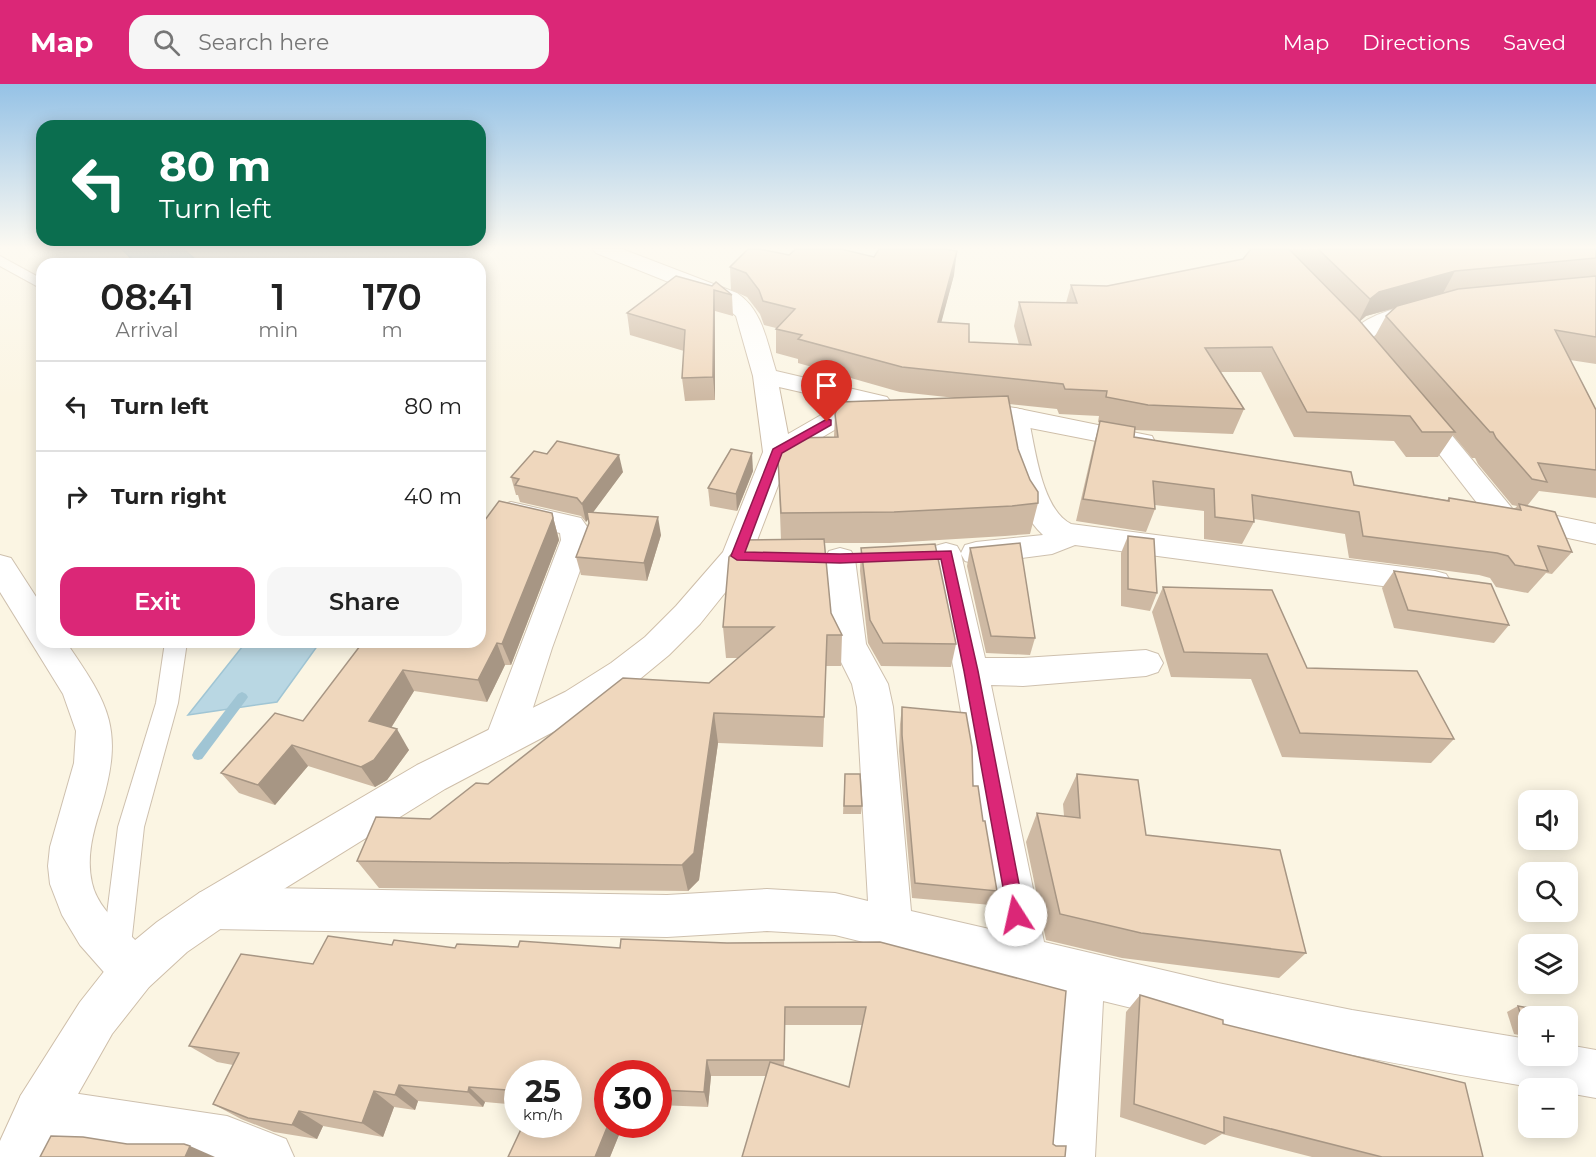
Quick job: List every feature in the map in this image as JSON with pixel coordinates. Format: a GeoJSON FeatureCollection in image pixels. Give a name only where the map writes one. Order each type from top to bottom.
{"type":"FeatureCollection","features":[{"type":"Feature","properties":{"kind":"street"},"geometry":{"type":"LineString","coordinates":[[19,1157],[39,1113],[96,1018],[125,963],[172,937],[214,908],[431,777],[578,702],[623,673],[657,646],[688,615],[737,556],[777,452],[765,376],[747,315],[737,303],[727,299]]}},
{"type":"Feature","properties":{"kind":"street"},"geometry":{"type":"LineString","coordinates":[[1453,303],[1442,303],[1375,322],[1352,332],[1362,348],[1399,388],[1502,514]]}},
{"type":"Feature","properties":{"kind":"street"},"geometry":{"type":"LineString","coordinates":[[765,376],[880,402],[924,404],[1015,416],[1177,449]]}},
{"type":"Feature","properties":{"kind":"street"},"geometry":{"type":"LineString","coordinates":[[777,452],[844,413],[880,402]]}},
{"type":"Feature","properties":{"kind":"street"},"geometry":{"type":"LineString","coordinates":[[1015,416],[1037,507],[1047,523],[1058,530],[1072,534],[1466,586]]}},
{"type":"Feature","properties":{"kind":"street"},"geometry":{"type":"LineString","coordinates":[[1455,505],[1596,534]]}},
{"type":"Feature","properties":{"kind":"street"},"geometry":{"type":"LineString","coordinates":[[504,739],[535,648],[576,540],[575,531],[570,525],[508,512]]}},
{"type":"Feature","properties":{"kind":"street"},"geometry":{"type":"LineString","coordinates":[[1025,960],[971,671],[934,555],[1052,544],[1072,534]]}},
{"type":"Feature","properties":{"kind":"street"},"geometry":{"type":"LineString","coordinates":[[737,556],[771,557]]}},
{"type":"Feature","properties":{"kind":"street"},"geometry":{"type":"LineString","coordinates":[[840,558],[849,644],[870,684],[875,707],[891,927]]}},
{"type":"Feature","properties":{"kind":"street"},"geometry":{"type":"LineString","coordinates":[[0,566],[36,623]]}},
{"type":"Feature","properties":{"kind":"street"},"geometry":{"type":"LineString","coordinates":[[52,648],[87,705],[94,732],[93,763],[70,847],[69,875],[76,902],[125,963]]}},
{"type":"Feature","properties":{"kind":"street"},"geometry":{"type":"LineString","coordinates":[[971,671],[1023,672],[1146,663]]}},
{"type":"Feature","properties":{"kind":"street"},"geometry":{"type":"LineString","coordinates":[[214,908],[667,916],[767,910],[835,914],[1218,1006],[1341,1030],[1596,1074]]}},
{"type":"Feature","properties":{"kind":"street"},"geometry":{"type":"LineString","coordinates":[[1069,1157],[1082,975]]}},
{"type":"Feature","properties":{"kind":"street"},"geometry":{"type":"LineString","coordinates":[[39,1113],[227,1141],[268,1157]]}},
{"type":"Feature","properties":{"kind":"lane"},"geometry":{"type":"LineString","coordinates":[[125,963],[131,827],[167,703],[175,648]]}},
{"type":"Feature","properties":{"kind":"water"},"geometry":{"type":"Polygon","coordinates":[[[241,648],[316,648],[277,702],[188,715],[241,648]]]}},
{"type":"Feature","properties":{"kind":"building"},"geometry":{"type":"Polygon","coordinates":[[[645,299],[714,299],[713,377],[682,378],[685,330],[627,313],[645,299]]]}},
{"type":"Feature","properties":{"kind":"building"},"geometry":{"type":"Polygon","coordinates":[[[762,299],[944,299],[938,322],[969,324],[969,342],[1031,345],[1019,302],[1077,303],[1076,299],[1338,299],[1455,432],[1422,432],[1410,416],[1307,412],[1272,347],[1205,348],[1244,409],[1148,405],[1106,397],[1107,391],[1065,389],[1063,384],[902,367],[798,339],[802,335],[776,329],[795,309],[762,299]]]}},
{"type":"Feature","properties":{"kind":"building"},"geometry":{"type":"Polygon","coordinates":[[[1422,299],[1596,299],[1596,337],[1555,330],[1596,410],[1596,470],[1538,463],[1547,482],[1532,479],[1493,432],[1490,432],[1386,316],[1397,306],[1422,299]]]}},
{"type":"Feature","properties":{"kind":"building"},"geometry":{"type":"Polygon","coordinates":[[[1008,396],[1018,449],[1030,480],[1038,492],[1038,503],[894,512],[781,513],[778,460],[783,446],[790,447],[794,438],[838,437],[835,414],[840,402],[1008,396]]]}},
{"type":"Feature","properties":{"kind":"building"},"geometry":{"type":"Polygon","coordinates":[[[1100,421],[1135,427],[1134,437],[1351,472],[1354,485],[1449,501],[1449,498],[1521,510],[1519,504],[1555,512],[1572,552],[1538,546],[1548,571],[1515,565],[1508,556],[1497,553],[1363,536],[1359,512],[1252,495],[1254,522],[1215,517],[1214,489],[1153,481],[1155,509],[1083,499],[1100,421]]]}},
{"type":"Feature","properties":{"kind":"building"},"geometry":{"type":"Polygon","coordinates":[[[557,441],[619,455],[582,504],[577,498],[515,485],[519,479],[511,477],[534,451],[547,454],[557,441]]]}},
{"type":"Feature","properties":{"kind":"building"},"geometry":{"type":"Polygon","coordinates":[[[731,449],[752,453],[736,494],[708,488],[731,449]]]}},
{"type":"Feature","properties":{"kind":"building"},"geometry":{"type":"Polygon","coordinates":[[[499,501],[552,513],[553,518],[502,644],[497,643],[478,680],[403,670],[369,721],[397,729],[374,760],[361,767],[292,745],[258,785],[221,773],[275,713],[303,721],[358,648],[486,648],[486,519],[499,501]]]}},
{"type":"Feature","properties":{"kind":"building"},"geometry":{"type":"Polygon","coordinates":[[[587,512],[658,517],[644,563],[576,557],[589,523],[587,512]]]}},
{"type":"Feature","properties":{"kind":"building"},"geometry":{"type":"Polygon","coordinates":[[[1128,536],[1154,539],[1157,593],[1128,589],[1128,536]]]}},
{"type":"Feature","properties":{"kind":"building"},"geometry":{"type":"Polygon","coordinates":[[[824,539],[831,613],[842,635],[827,635],[824,717],[714,713],[694,853],[682,865],[357,861],[376,817],[430,819],[476,783],[488,784],[623,678],[709,683],[774,627],[723,627],[729,557],[743,540],[824,539]]]}},
{"type":"Feature","properties":{"kind":"building"},"geometry":{"type":"Polygon","coordinates":[[[1020,543],[1035,638],[991,636],[970,548],[1020,543]]]}},
{"type":"Feature","properties":{"kind":"building"},"geometry":{"type":"Polygon","coordinates":[[[935,544],[956,644],[883,643],[870,620],[861,548],[935,544]]]}},
{"type":"Feature","properties":{"kind":"building"},"geometry":{"type":"Polygon","coordinates":[[[1394,571],[1491,584],[1509,625],[1408,610],[1394,571]]]}},
{"type":"Feature","properties":{"kind":"building"},"geometry":{"type":"Polygon","coordinates":[[[1163,587],[1272,590],[1307,668],[1417,671],[1454,739],[1300,733],[1267,654],[1184,652],[1163,587]]]}},
{"type":"Feature","properties":{"kind":"building"},"geometry":{"type":"Polygon","coordinates":[[[902,707],[966,713],[972,747],[973,786],[978,786],[997,891],[915,883],[902,735],[902,707]]]}},
{"type":"Feature","properties":{"kind":"building"},"geometry":{"type":"Polygon","coordinates":[[[845,774],[860,774],[862,806],[844,806],[845,774]]]}},
{"type":"Feature","properties":{"kind":"building"},"geometry":{"type":"Polygon","coordinates":[[[1077,774],[1138,780],[1146,835],[1280,850],[1306,953],[1141,933],[1060,914],[1037,813],[1080,818],[1077,774]]]}},
{"type":"Feature","properties":{"kind":"building"},"geometry":{"type":"Polygon","coordinates":[[[328,936],[392,945],[394,940],[455,948],[457,944],[518,947],[520,941],[620,948],[621,939],[727,943],[880,942],[1066,991],[1053,1144],[1066,1146],[1065,1157],[742,1157],[770,1062],[849,1087],[866,1007],[785,1007],[784,1060],[707,1060],[704,1092],[672,1091],[672,1060],[594,1060],[594,1138],[603,1138],[595,1157],[508,1157],[517,1138],[582,1138],[582,1060],[504,1060],[504,1090],[469,1087],[468,1092],[399,1085],[395,1095],[374,1091],[362,1123],[299,1111],[292,1125],[248,1118],[213,1104],[239,1053],[189,1046],[241,954],[313,964],[328,936]]]}},
{"type":"Feature","properties":{"kind":"building"},"geometry":{"type":"Polygon","coordinates":[[[1140,995],[1223,1020],[1223,1024],[1465,1083],[1483,1157],[1382,1157],[1224,1117],[1224,1133],[1134,1104],[1140,995]]]}},
{"type":"Feature","properties":{"kind":"building"},"geometry":{"type":"Polygon","coordinates":[[[51,1136],[83,1137],[127,1144],[184,1144],[190,1146],[185,1157],[40,1157],[51,1136]]]}},
{"type":"Feature","properties":{"kind":"waterway"},"geometry":{"type":"LineString","coordinates":[[198,755],[242,697]]}},
{"type":"Feature","properties":{"kind":"route"},"geometry":{"type":"LineString","coordinates":[[827,422],[777,452],[737,556],[840,559],[946,554],[971,671],[1016,915]]}}]}
